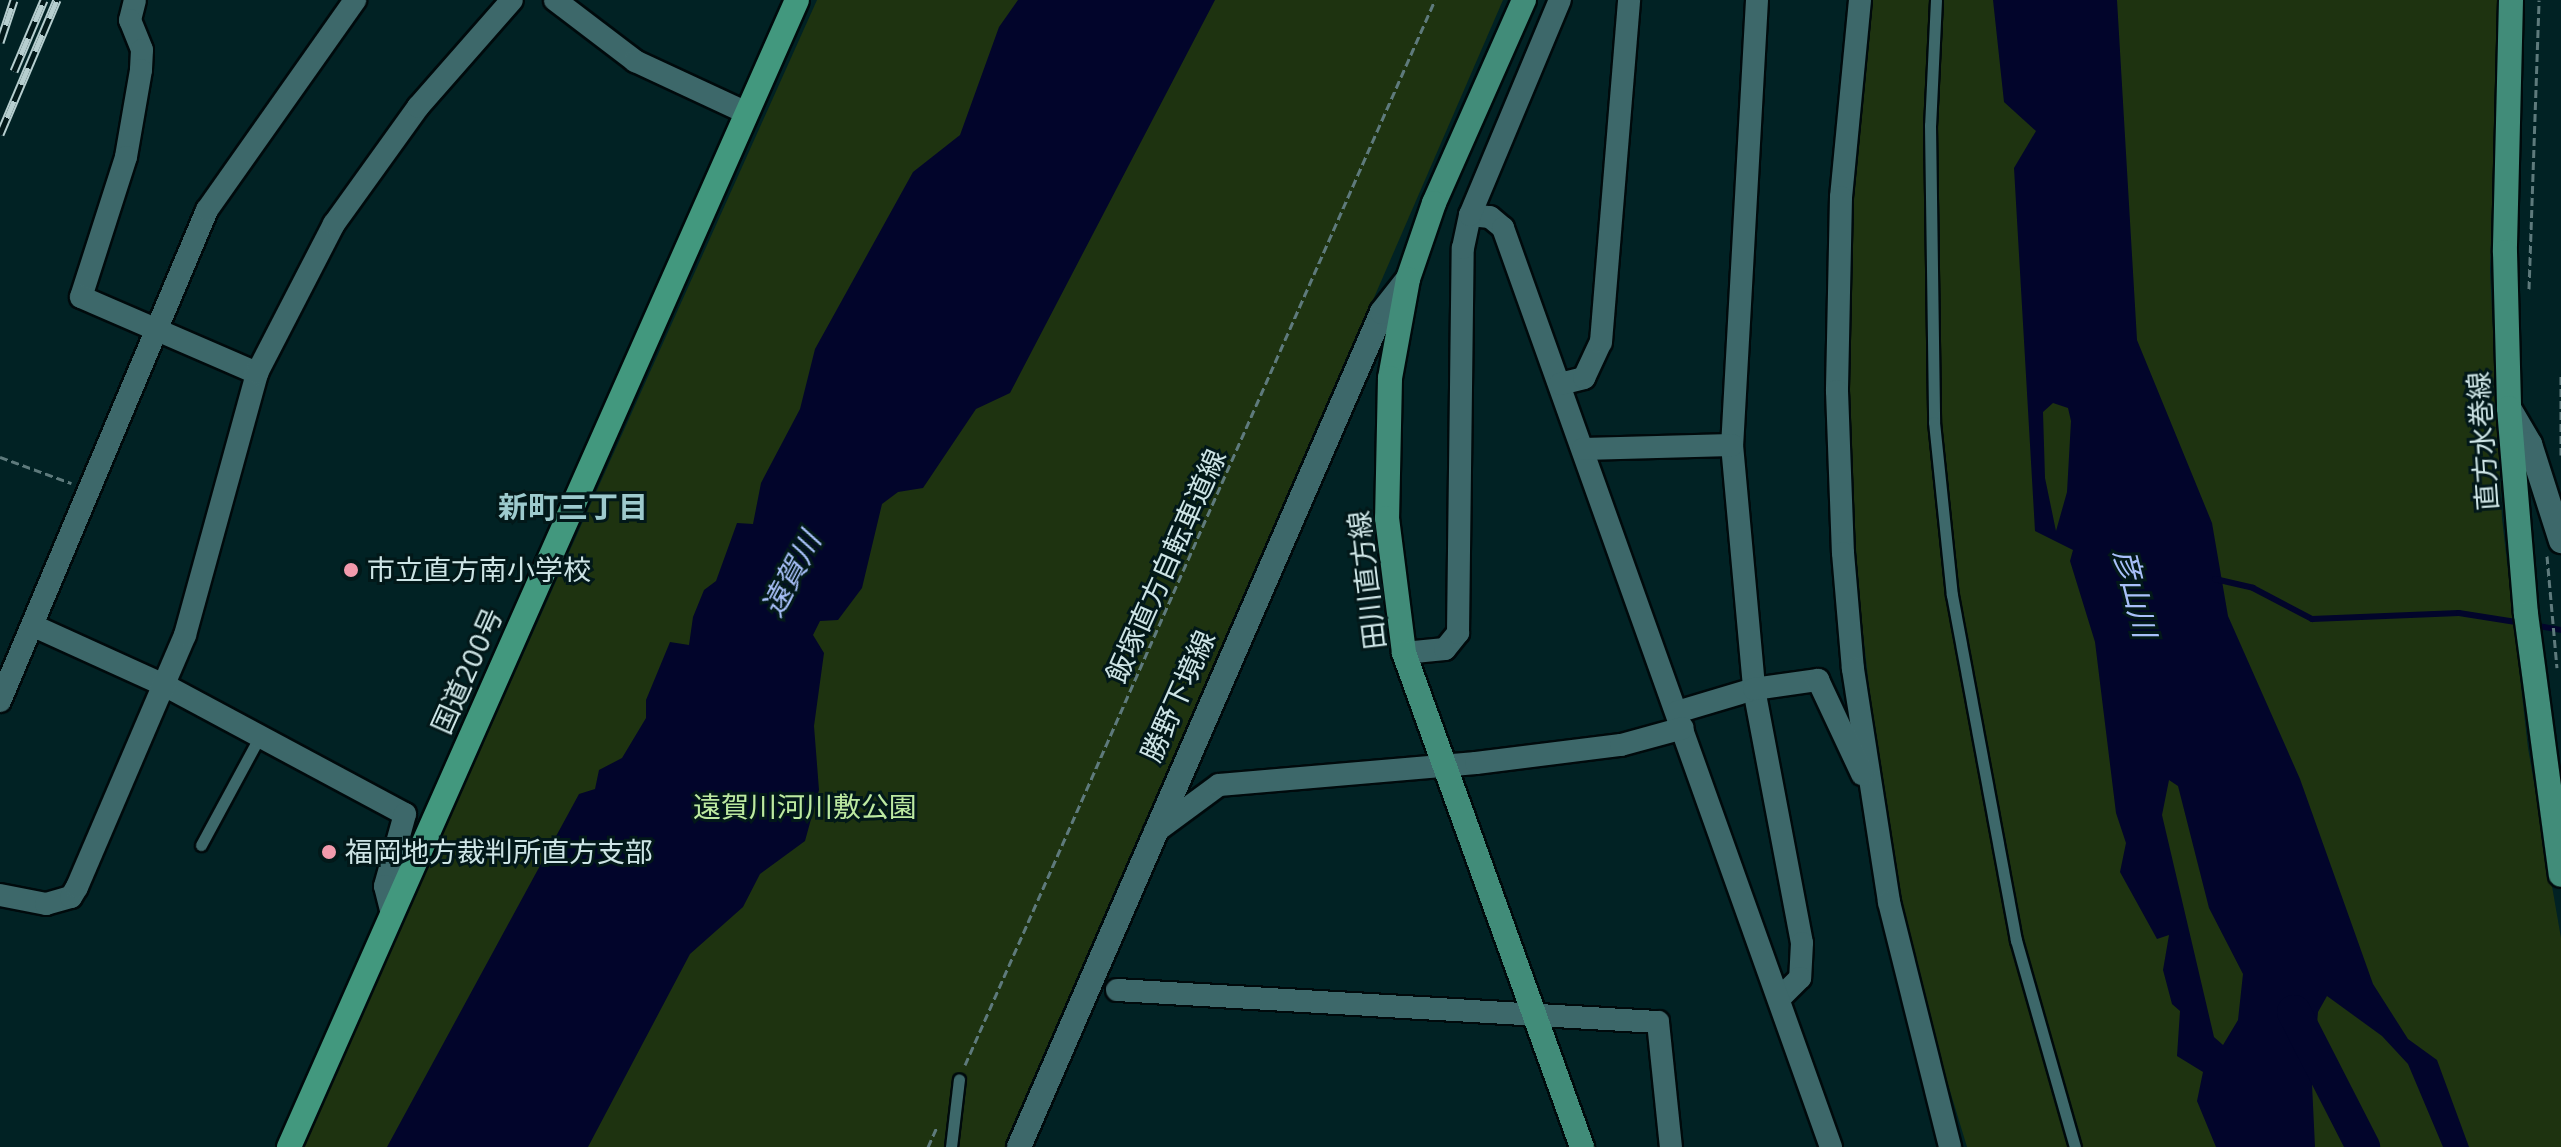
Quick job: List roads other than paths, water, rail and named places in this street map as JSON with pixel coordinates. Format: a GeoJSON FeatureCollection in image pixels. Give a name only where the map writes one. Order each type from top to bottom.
{"type":"FeatureCollection","features":[{"type":"Feature","properties":{"kind":"highway","name":"国道200号"},"geometry":{"type":"LineString","coordinates":[[289,1147],[797,0]]}},
{"type":"Feature","properties":{"kind":"main road","name":"田川直方線"},"geometry":{"type":"LineString","coordinates":[[1524,0],[1434,203],[1408,279],[1390,378],[1385,462],[1393,594],[1404,653],[1440,764],[1530,1014],[1582,1147]]}},
{"type":"Feature","properties":{"kind":"main road","name":"直方水巻線"},"geometry":{"type":"LineString","coordinates":[[2511,0],[2505,252],[2509,408],[2526,614],[2561,875]]}},
{"type":"Feature","properties":{"kind":"main road","name":"勝野下境線"},"geometry":{"type":"LineString","coordinates":[[1019,1147],[1149,837],[1382,312],[1408,279]]}},
{"type":"Feature","properties":{"kind":"main road"},"geometry":{"type":"LineString","coordinates":[[2509,408],[2530,444],[2554,547]]}},
{"type":"Feature","properties":{"kind":"street"},"geometry":{"type":"LineString","coordinates":[[135,0],[130,20],[142,50],[141,70],[126,157],[81,297],[257,373]]}},
{"type":"Feature","properties":{"kind":"street"},"geometry":{"type":"LineString","coordinates":[[0,701],[207,210],[355,0]]}},
{"type":"Feature","properties":{"kind":"street"},"geometry":{"type":"LineString","coordinates":[[0,895],[46,904],[71,897],[166,686],[257,373],[334,224],[418,107],[512,0]]}},
{"type":"Feature","properties":{"kind":"street"},"geometry":{"type":"LineString","coordinates":[[555,0],[635,61],[747,113]]}},
{"type":"Feature","properties":{"kind":"street"},"geometry":{"type":"LineString","coordinates":[[1404,653],[1445,649],[1458,633],[1460,321],[1470,215],[1560,0]]}},
{"type":"Feature","properties":{"kind":"street"},"geometry":{"type":"LineString","coordinates":[[1560,384],[1584,378],[1601,342],[1629,0]]}},
{"type":"Feature","properties":{"kind":"street"},"geometry":{"type":"LineString","coordinates":[[1757,0],[1732,445],[1754,689],[1802,943],[1800,978],[1780,998]]}},
{"type":"Feature","properties":{"kind":"street"},"geometry":{"type":"LineString","coordinates":[[1860,0],[1841,197],[1837,391],[1843,553],[1870,787],[1915,1021],[1950,1147]]}},
{"type":"Feature","properties":{"kind":"street"},"geometry":{"type":"LineString","coordinates":[[1470,215],[1490,217],[1503,228],[1831,1147]]}},
{"type":"Feature","properties":{"kind":"street"},"geometry":{"type":"LineString","coordinates":[[1583,449],[1732,445]]}},
{"type":"Feature","properties":{"kind":"street"},"geometry":{"type":"LineString","coordinates":[[34,626],[166,686],[405,814],[385,886],[392,915]]}},
{"type":"Feature","properties":{"kind":"street"},"geometry":{"type":"LineString","coordinates":[[1149,837],[1219,785],[1621,745],[1754,689],[1818,680],[1870,787]]}},
{"type":"Feature","properties":{"kind":"street"},"geometry":{"type":"LineString","coordinates":[[1117,990],[1658,1022],[1671,1147]]}},
{"type":"Feature","properties":{"kind":"lane"},"geometry":{"type":"LineString","coordinates":[[1936,0],[1930,125],[1934,422],[1952,595],[2016,940],[2075,1147]]}},
{"type":"Feature","properties":{"kind":"lane"},"geometry":{"type":"LineString","coordinates":[[201,845],[260,736]]}},
{"type":"Feature","properties":{"kind":"lane"},"geometry":{"type":"LineString","coordinates":[[951,1147],[959,1079]]}},
{"type":"Feature","properties":{"kind":"water","name":"遠賀川"},"geometry":{"type":"Polygon","coordinates":[[[1018,0],[1215,0],[1010,393],[976,409],[923,488],[898,492],[882,504],[862,588],[838,620],[820,621],[813,635],[824,653],[814,726],[819,790],[805,841],[760,874],[743,907],[690,954],[588,1147],[387,1147],[579,794],[595,789],[599,770],[622,758],[646,718],[646,700],[670,642],[689,645],[693,617],[704,590],[716,581],[737,523],[753,524],[761,483],[800,409],[815,349],[913,172],[960,135],[999,27],[1018,0]]]}},
{"type":"Feature","properties":{"kind":"water"},"geometry":{"type":"Polygon","coordinates":[[[1993,0],[2117,0],[2137,340],[2212,523],[2228,616],[2300,779],[2373,984],[2408,1039],[2437,1060],[2469,1147],[2443,1147],[2408,1064],[2382,1036],[2327,996],[2318,1012],[2312,1084],[2315,1147],[2216,1147],[2197,1101],[2203,1072],[2177,1056],[2180,1011],[2172,1004],[2163,970],[2169,935],[2157,939],[2120,872],[2126,843],[2116,813],[2095,642],[2070,561],[2073,550],[2035,531],[2014,168],[2036,131],[2004,102],[1993,0]],[[2053,403],[2043,412],[2045,478],[2056,531],[2067,492],[2071,421],[2068,408],[2053,403]],[[2169,780],[2162,815],[2214,1037],[2223,1045],[2238,1020],[2243,974],[2209,908],[2178,786],[2169,780]]]}},
{"type":"Feature","properties":{"kind":"waterway"},"geometry":{"type":"LineString","coordinates":[[2215,579],[2253,588],[2312,619],[2459,613],[2522,623]]}},
{"type":"Feature","properties":{"kind":"waterway"},"geometry":{"type":"LineString","coordinates":[[2533,625],[2561,630]]}},
{"type":"Feature","properties":{"kind":"waterway","name":"彦山川"},"geometry":{"type":"LineString","coordinates":[[2294,1012],[2363,1147]]}},
{"type":"Feature","properties":{"kind":"railway"},"geometry":{"type":"LineString","coordinates":[[0,42],[14,0]]}},
{"type":"Feature","properties":{"kind":"railway"},"geometry":{"type":"LineString","coordinates":[[14,71],[44,0]]}},
{"type":"Feature","properties":{"kind":"railway"},"geometry":{"type":"LineString","coordinates":[[0,134],[57,0]]}},
{"type":"Feature","properties":{"kind":"place","name":"市立直方南小学校"},"geometry":{"type":"Point","coordinates":[351,570]}},
{"type":"Feature","properties":{"kind":"place","name":"福岡地方裁判所直方支部"},"geometry":{"type":"Point","coordinates":[329,852]}},
{"type":"Feature","properties":{"kind":"district","name":"新町三丁目"},"geometry":{"type":"Point","coordinates":[573,507]}},
{"type":"Feature","properties":{"kind":"park label","name":"遠賀川河川敷公園"},"geometry":{"type":"Point","coordinates":[805,807]}}]}
